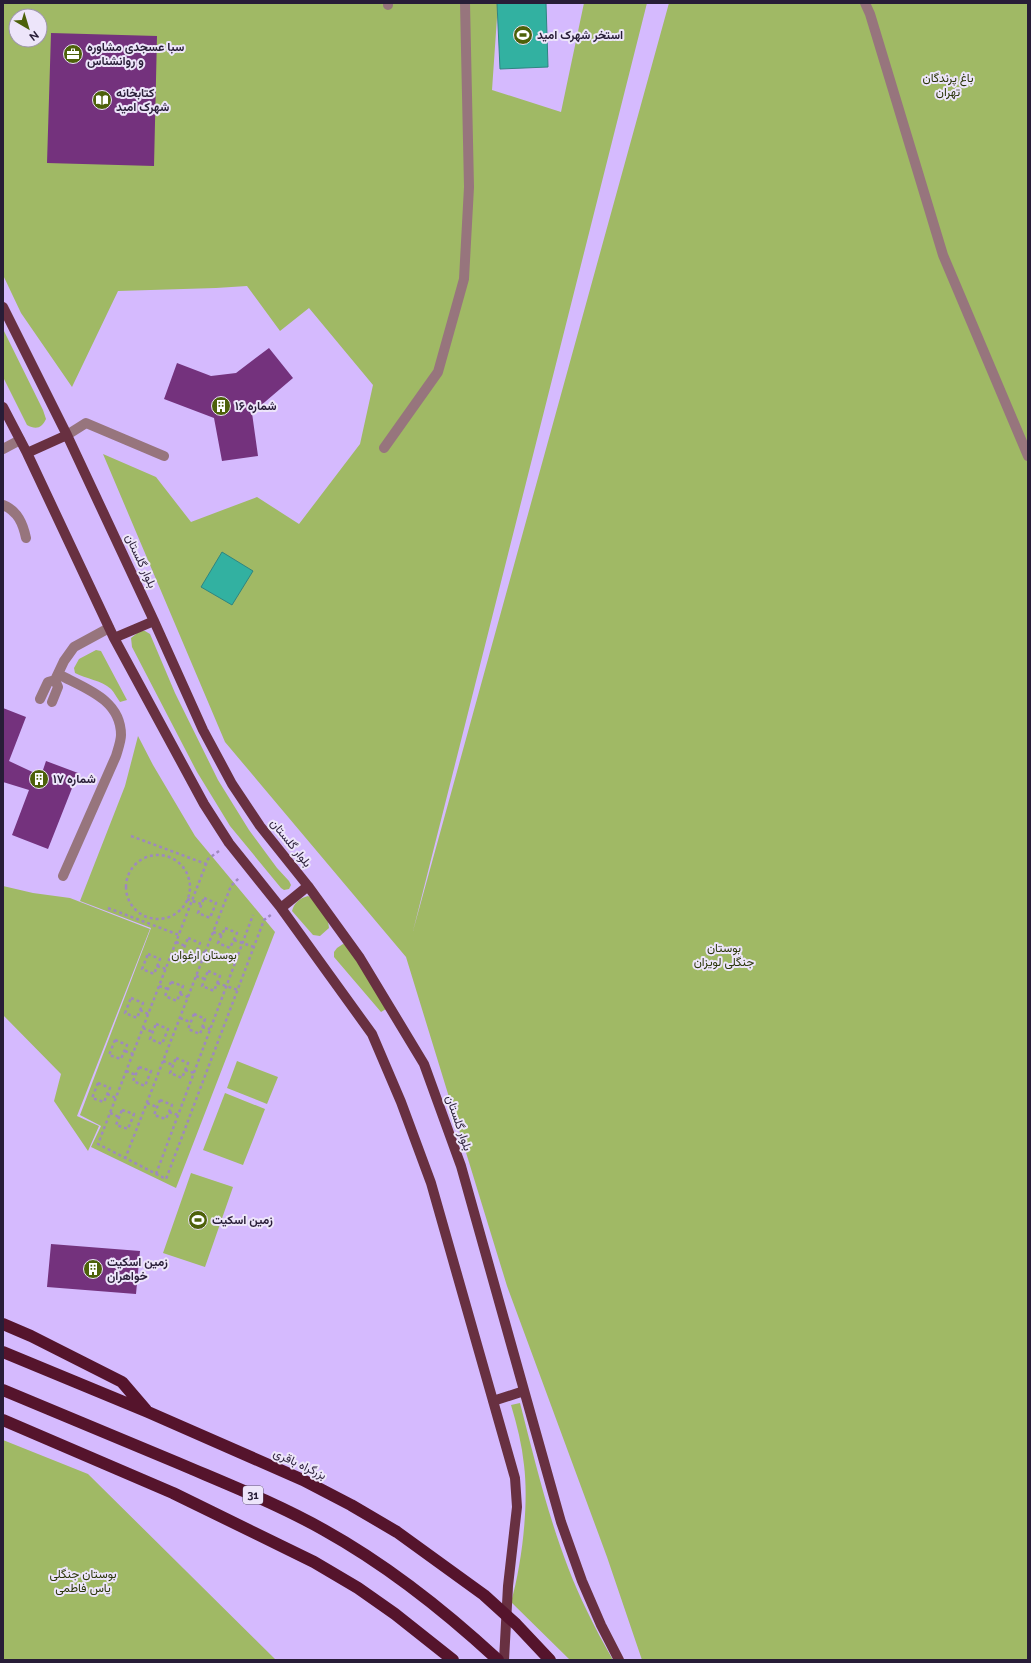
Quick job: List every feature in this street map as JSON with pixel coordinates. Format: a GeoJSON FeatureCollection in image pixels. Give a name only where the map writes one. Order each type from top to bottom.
{"type":"FeatureCollection","features":[{"type":"Feature","properties":{"kind":"highway"},"geometry":{"type":"LineString","coordinates":[[3,1324],[31,1336],[122,1382],[148,1412]]}},
{"type":"Feature","properties":{"kind":"highway","name":"بزرگراه باقری"},"geometry":{"type":"LineString","coordinates":[[3,1352],[148,1412],[303,1480],[351,1505],[397,1532],[484,1595],[516,1624],[550,1660]]}},
{"type":"Feature","properties":{"kind":"highway","name":"31"},"geometry":{"type":"LineString","coordinates":[[3,1390],[229,1484],[323,1529],[355,1548],[409,1586],[498,1660]]}},
{"type":"Feature","properties":{"kind":"highway"},"geometry":{"type":"LineString","coordinates":[[3,1420],[173,1493],[314,1562],[358,1588],[395,1614],[449,1657]]}},
{"type":"Feature","properties":{"kind":"main road","name":"بلوار گلستان"},"geometry":{"type":"LineString","coordinates":[[3,307],[67,435],[203,730],[232,784],[260,826],[308,886],[360,958],[424,1064],[461,1166],[561,1522],[582,1581],[601,1625],[619,1660]]}},
{"type":"Feature","properties":{"kind":"main road"},"geometry":{"type":"LineString","coordinates":[[3,407],[27,453],[114,638],[204,804],[229,843],[281,908],[372,1034],[401,1102],[431,1183],[514,1478],[517,1507],[508,1586],[504,1660]]}},
{"type":"Feature","properties":{"kind":"main road"},"geometry":{"type":"LineString","coordinates":[[27,453],[67,435]]}},
{"type":"Feature","properties":{"kind":"main road"},"geometry":{"type":"LineString","coordinates":[[114,638],[154,621]]}},
{"type":"Feature","properties":{"kind":"main road"},"geometry":{"type":"LineString","coordinates":[[281,908],[308,886]]}},
{"type":"Feature","properties":{"kind":"main road"},"geometry":{"type":"LineString","coordinates":[[493,1401],[524,1391]]}},
{"type":"Feature","properties":{"kind":"street"},"geometry":{"type":"LineString","coordinates":[[384,448],[438,372],[464,279],[469,187],[465,3]]}},
{"type":"Feature","properties":{"kind":"street"},"geometry":{"type":"LineString","coordinates":[[864,3],[870,14],[942,255],[1028,456]]}},
{"type":"Feature","properties":{"kind":"street"},"geometry":{"type":"LineString","coordinates":[[67,435],[86,423],[164,456]]}},
{"type":"Feature","properties":{"kind":"street"},"geometry":{"type":"LineString","coordinates":[[3,449],[20,440]]}},
{"type":"Feature","properties":{"kind":"street"},"geometry":{"type":"LineString","coordinates":[[3,505],[11,508],[18,517],[26,538]]}},
{"type":"Feature","properties":{"kind":"street"},"geometry":{"type":"LineString","coordinates":[[52,702],[58,687],[57,677],[64,661],[74,647],[109,628]]}},
{"type":"Feature","properties":{"kind":"street"},"geometry":{"type":"LineString","coordinates":[[40,699],[48,682],[57,677]]}},
{"type":"Feature","properties":{"kind":"street"},"geometry":{"type":"LineString","coordinates":[[57,677],[98,695],[109,703],[118,716],[121,735],[116,756],[63,876]]}},
{"type":"Feature","properties":{"kind":"path"},"geometry":{"type":"LineString","coordinates":[[131,836],[206,864]]}},
{"type":"Feature","properties":{"kind":"path"},"geometry":{"type":"LineString","coordinates":[[229,843],[208,858],[98,1144],[166,1179],[264,920],[281,908]]}},
{"type":"Feature","properties":{"kind":"path"},"geometry":{"type":"LineString","coordinates":[[169,857],[171,850]]}},
{"type":"Feature","properties":{"kind":"path"},"geometry":{"type":"LineString","coordinates":[[153,855],[164,855],[169,857],[182,865],[187,874],[190,884],[189,894],[179,912],[169,917],[158,919],[146,917],[137,912],[130,904],[126,893],[126,883],[129,873],[135,864],[143,858],[153,855]]}},
{"type":"Feature","properties":{"kind":"path"},"geometry":{"type":"LineString","coordinates":[[125,1159],[231,886],[249,868]]}},
{"type":"Feature","properties":{"kind":"path"},"geometry":{"type":"LineString","coordinates":[[204,898],[216,903],[210,918],[198,913],[201,904],[204,898]]}},
{"type":"Feature","properties":{"kind":"path"},"geometry":{"type":"LineString","coordinates":[[187,899],[201,904]]}},
{"type":"Feature","properties":{"kind":"path"},"geometry":{"type":"LineString","coordinates":[[108,908],[179,935]]}},
{"type":"Feature","properties":{"kind":"path"},"geometry":{"type":"LineString","coordinates":[[156,1174],[253,915]]}},
{"type":"Feature","properties":{"kind":"path"},"geometry":{"type":"LineString","coordinates":[[145,922],[146,917]]}},
{"type":"Feature","properties":{"kind":"path"},"geometry":{"type":"LineString","coordinates":[[225,928],[236,933],[230,948],[218,943],[222,935],[225,928]]}},
{"type":"Feature","properties":{"kind":"path"},"geometry":{"type":"LineString","coordinates":[[213,932],[222,935]]}},
{"type":"Feature","properties":{"kind":"path"},"geometry":{"type":"LineString","coordinates":[[188,938],[200,943],[194,958],[182,953],[185,946],[188,938]]}},
{"type":"Feature","properties":{"kind":"path"},"geometry":{"type":"LineString","coordinates":[[234,940],[254,947]]}},
{"type":"Feature","properties":{"kind":"path"},"geometry":{"type":"LineString","coordinates":[[176,942],[185,946]]}},
{"type":"Feature","properties":{"kind":"path"},"geometry":{"type":"LineString","coordinates":[[197,950],[205,953]]}},
{"type":"Feature","properties":{"kind":"path"},"geometry":{"type":"LineString","coordinates":[[148,954],[160,959],[157,966],[154,974],[142,969],[148,954]]}},
{"type":"Feature","properties":{"kind":"path"},"geometry":{"type":"LineString","coordinates":[[157,966],[166,969]]}},
{"type":"Feature","properties":{"kind":"path"},"geometry":{"type":"LineString","coordinates":[[208,971],[220,976],[214,991],[202,986],[205,979],[208,971]]}},
{"type":"Feature","properties":{"kind":"path"},"geometry":{"type":"LineString","coordinates":[[196,976],[205,979]]}},
{"type":"Feature","properties":{"kind":"path"},"geometry":{"type":"LineString","coordinates":[[171,982],[183,986],[177,1001],[165,996],[168,989],[171,982]]}},
{"type":"Feature","properties":{"kind":"path"},"geometry":{"type":"LineString","coordinates":[[218,983],[238,990]]}},
{"type":"Feature","properties":{"kind":"path"},"geometry":{"type":"LineString","coordinates":[[159,986],[168,989]]}},
{"type":"Feature","properties":{"kind":"path"},"geometry":{"type":"LineString","coordinates":[[180,994],[188,997]]}},
{"type":"Feature","properties":{"kind":"path"},"geometry":{"type":"LineString","coordinates":[[131,998],[143,1003],[140,1010],[137,1018],[125,1013],[131,998]]}},
{"type":"Feature","properties":{"kind":"path"},"geometry":{"type":"LineString","coordinates":[[140,1010],[148,1014]]}},
{"type":"Feature","properties":{"kind":"path"},"geometry":{"type":"LineString","coordinates":[[194,1014],[206,1019],[200,1034],[188,1029],[190,1022],[194,1014]]}},
{"type":"Feature","properties":{"kind":"path"},"geometry":{"type":"LineString","coordinates":[[180,1018],[190,1022]]}},
{"type":"Feature","properties":{"kind":"path"},"geometry":{"type":"LineString","coordinates":[[156,1024],[168,1028],[162,1044],[150,1039],[153,1032],[156,1024]]}},
{"type":"Feature","properties":{"kind":"path"},"geometry":{"type":"LineString","coordinates":[[202,1027],[210,1029]]}},
{"type":"Feature","properties":{"kind":"path"},"geometry":{"type":"LineString","coordinates":[[143,1028],[153,1032]]}},
{"type":"Feature","properties":{"kind":"path"},"geometry":{"type":"LineString","coordinates":[[165,1037],[172,1039]]}},
{"type":"Feature","properties":{"kind":"path"},"geometry":{"type":"LineString","coordinates":[[115,1040],[127,1045],[124,1051],[121,1059],[109,1055],[115,1040]]}},
{"type":"Feature","properties":{"kind":"path"},"geometry":{"type":"LineString","coordinates":[[124,1051],[133,1054]]}},
{"type":"Feature","properties":{"kind":"path"},"geometry":{"type":"LineString","coordinates":[[176,1058],[188,1063],[182,1078],[170,1073],[173,1065],[176,1058]]}},
{"type":"Feature","properties":{"kind":"path"},"geometry":{"type":"LineString","coordinates":[[163,1061],[173,1065]]}},
{"type":"Feature","properties":{"kind":"path"},"geometry":{"type":"LineString","coordinates":[[139,1067],[151,1072],[145,1086],[133,1081],[136,1075],[139,1067]]}},
{"type":"Feature","properties":{"kind":"path"},"geometry":{"type":"LineString","coordinates":[[185,1070],[194,1073]]}},
{"type":"Feature","properties":{"kind":"path"},"geometry":{"type":"LineString","coordinates":[[126,1071],[136,1075]]}},
{"type":"Feature","properties":{"kind":"path"},"geometry":{"type":"LineString","coordinates":[[98,1083],[110,1088],[107,1094],[104,1102],[92,1098],[98,1083]]}},
{"type":"Feature","properties":{"kind":"path"},"geometry":{"type":"LineString","coordinates":[[107,1094],[116,1098]]}},
{"type":"Feature","properties":{"kind":"path"},"geometry":{"type":"LineString","coordinates":[[160,1100],[172,1105],[166,1119],[154,1115],[157,1107],[160,1100]]}},
{"type":"Feature","properties":{"kind":"path"},"geometry":{"type":"LineString","coordinates":[[147,1103],[157,1107]]}},
{"type":"Feature","properties":{"kind":"path"},"geometry":{"type":"LineString","coordinates":[[122,1110],[134,1114],[128,1129],[116,1124],[119,1117],[122,1110]]}},
{"type":"Feature","properties":{"kind":"path"},"geometry":{"type":"LineString","coordinates":[[169,1112],[178,1115]]}},
{"type":"Feature","properties":{"kind":"path"},"geometry":{"type":"LineString","coordinates":[[110,1113],[119,1117]]}},
{"type":"Feature","properties":{"kind":"green space","name":"بوستان جنگلی لویزان"},"geometry":{"type":"Polygon","coordinates":[[[3,3],[498,3],[492,90],[561,112],[584,3],[647,3],[413,931],[669,3],[1028,3],[1028,1660],[642,1660],[607,1557],[507,1286],[406,957],[225,742],[103,454],[156,477],[191,522],[257,497],[299,524],[360,444],[373,385],[309,308],[280,331],[247,286],[118,291],[72,387],[21,313],[3,275],[3,3]]]}},
{"type":"Feature","properties":{"kind":"green space"},"geometry":{"type":"Polygon","coordinates":[[[3,329],[46,419],[41,426],[36,428],[27,425],[3,377],[3,329]]]}},
{"type":"Feature","properties":{"kind":"green space"},"geometry":{"type":"Polygon","coordinates":[[[140,631],[145,631],[150,634],[175,693],[218,780],[249,830],[277,868],[289,881],[291,885],[289,889],[284,890],[281,888],[230,826],[197,772],[132,647],[131,638],[140,631]]]}},
{"type":"Feature","properties":{"kind":"green space"},"geometry":{"type":"Polygon","coordinates":[[[96,650],[101,651],[127,700],[120,702],[112,690],[107,686],[75,673],[74,668],[79,659],[96,650]]]}},
{"type":"Feature","properties":{"kind":"green space","name":"بوستان ارغوان"},"geometry":{"type":"Polygon","coordinates":[[[138,736],[153,765],[195,836],[275,932],[176,1188],[91,1147],[101,1126],[80,1115],[151,928],[80,901],[125,786],[138,736]]]}},
{"type":"Feature","properties":{"kind":"green space"},"geometry":{"type":"Polygon","coordinates":[[[3,886],[33,893],[70,898],[150,929],[77,1116],[99,1126],[88,1151],[54,1101],[61,1074],[3,1015],[3,886]]]}},
{"type":"Feature","properties":{"kind":"green space"},"geometry":{"type":"Polygon","coordinates":[[[308,896],[316,902],[322,910],[329,924],[329,928],[320,936],[313,935],[292,911],[298,901],[308,896]]]}},
{"type":"Feature","properties":{"kind":"green space"},"geometry":{"type":"Polygon","coordinates":[[[343,944],[348,945],[386,1009],[381,1012],[334,957],[334,952],[343,944]]]}},
{"type":"Feature","properties":{"kind":"green space"},"geometry":{"type":"Polygon","coordinates":[[[237,1061],[278,1077],[267,1104],[227,1088],[237,1061]]]}},
{"type":"Feature","properties":{"kind":"green space"},"geometry":{"type":"Polygon","coordinates":[[[225,1093],[265,1109],[243,1165],[203,1150],[225,1093]]]}},
{"type":"Feature","properties":{"kind":"green space","name":"زمین اسکیت"},"geometry":{"type":"Polygon","coordinates":[[[191,1173],[233,1187],[205,1267],[163,1253],[191,1173]]]}},
{"type":"Feature","properties":{"kind":"green space"},"geometry":{"type":"Polygon","coordinates":[[[520,1403],[556,1535],[587,1611],[613,1660],[570,1660],[511,1602],[524,1534],[526,1498],[523,1458],[511,1405],[520,1403]]]}},
{"type":"Feature","properties":{"kind":"green space","name":"بوستان جنگلی یاس فاطمی"},"geometry":{"type":"Polygon","coordinates":[[[3,1440],[88,1474],[276,1660],[3,1660],[3,1440]]]}},
{"type":"Feature","properties":{"kind":"shaded area","name":"استخر شهرک امید"},"geometry":{"type":"Polygon","coordinates":[[[497,3],[546,3],[548,67],[500,69],[497,3]]]}},
{"type":"Feature","properties":{"kind":"shaded area"},"geometry":{"type":"Polygon","coordinates":[[[222,552],[253,571],[232,605],[201,587],[222,552]]]}},
{"type":"Feature","properties":{"kind":"building","name":"کتابخانه شهرک امید"},"geometry":{"type":"Polygon","coordinates":[[[51,33],[157,36],[154,166],[47,163],[51,33]]]}},
{"type":"Feature","properties":{"kind":"building","name":"شماره ۱۶"},"geometry":{"type":"Polygon","coordinates":[[[269,348],[293,378],[252,413],[258,456],[222,461],[214,418],[164,399],[177,363],[211,376],[236,373],[269,348]]]}},
{"type":"Feature","properties":{"kind":"building","name":"شماره ۱۷"},"geometry":{"type":"Polygon","coordinates":[[[3,708],[26,717],[9,761],[41,776],[46,761],[78,773],[48,849],[12,835],[29,790],[3,782],[3,708]]]}},
{"type":"Feature","properties":{"kind":"building","name":"زمین اسکیت خواهران"},"geometry":{"type":"Polygon","coordinates":[[[51,1244],[140,1251],[136,1294],[47,1287],[51,1244]]]}},
{"type":"Feature","properties":{"kind":"place","name":"استخر شهرک امید"},"geometry":{"type":"Point","coordinates":[523,35]}},
{"type":"Feature","properties":{"kind":"place","name":"سبا عسجدی مشاوره و روانشناس"},"geometry":{"type":"Point","coordinates":[73,54]}},
{"type":"Feature","properties":{"kind":"place","name":"کتابخانه شهرک امید"},"geometry":{"type":"Point","coordinates":[102,100]}},
{"type":"Feature","properties":{"kind":"place","name":"شماره ۱۶"},"geometry":{"type":"Point","coordinates":[221,406]}},
{"type":"Feature","properties":{"kind":"place","name":"شماره ۱۷"},"geometry":{"type":"Point","coordinates":[39,779]}},
{"type":"Feature","properties":{"kind":"place","name":"زمین اسکیت"},"geometry":{"type":"Point","coordinates":[198,1220]}},
{"type":"Feature","properties":{"kind":"place","name":"زمین اسکیت خواهران"},"geometry":{"type":"Point","coordinates":[93,1269]}},
{"type":"Feature","properties":{"kind":"park label","name":"باغ پرندگان تهران"},"geometry":{"type":"Point","coordinates":[948,85]}}]}
